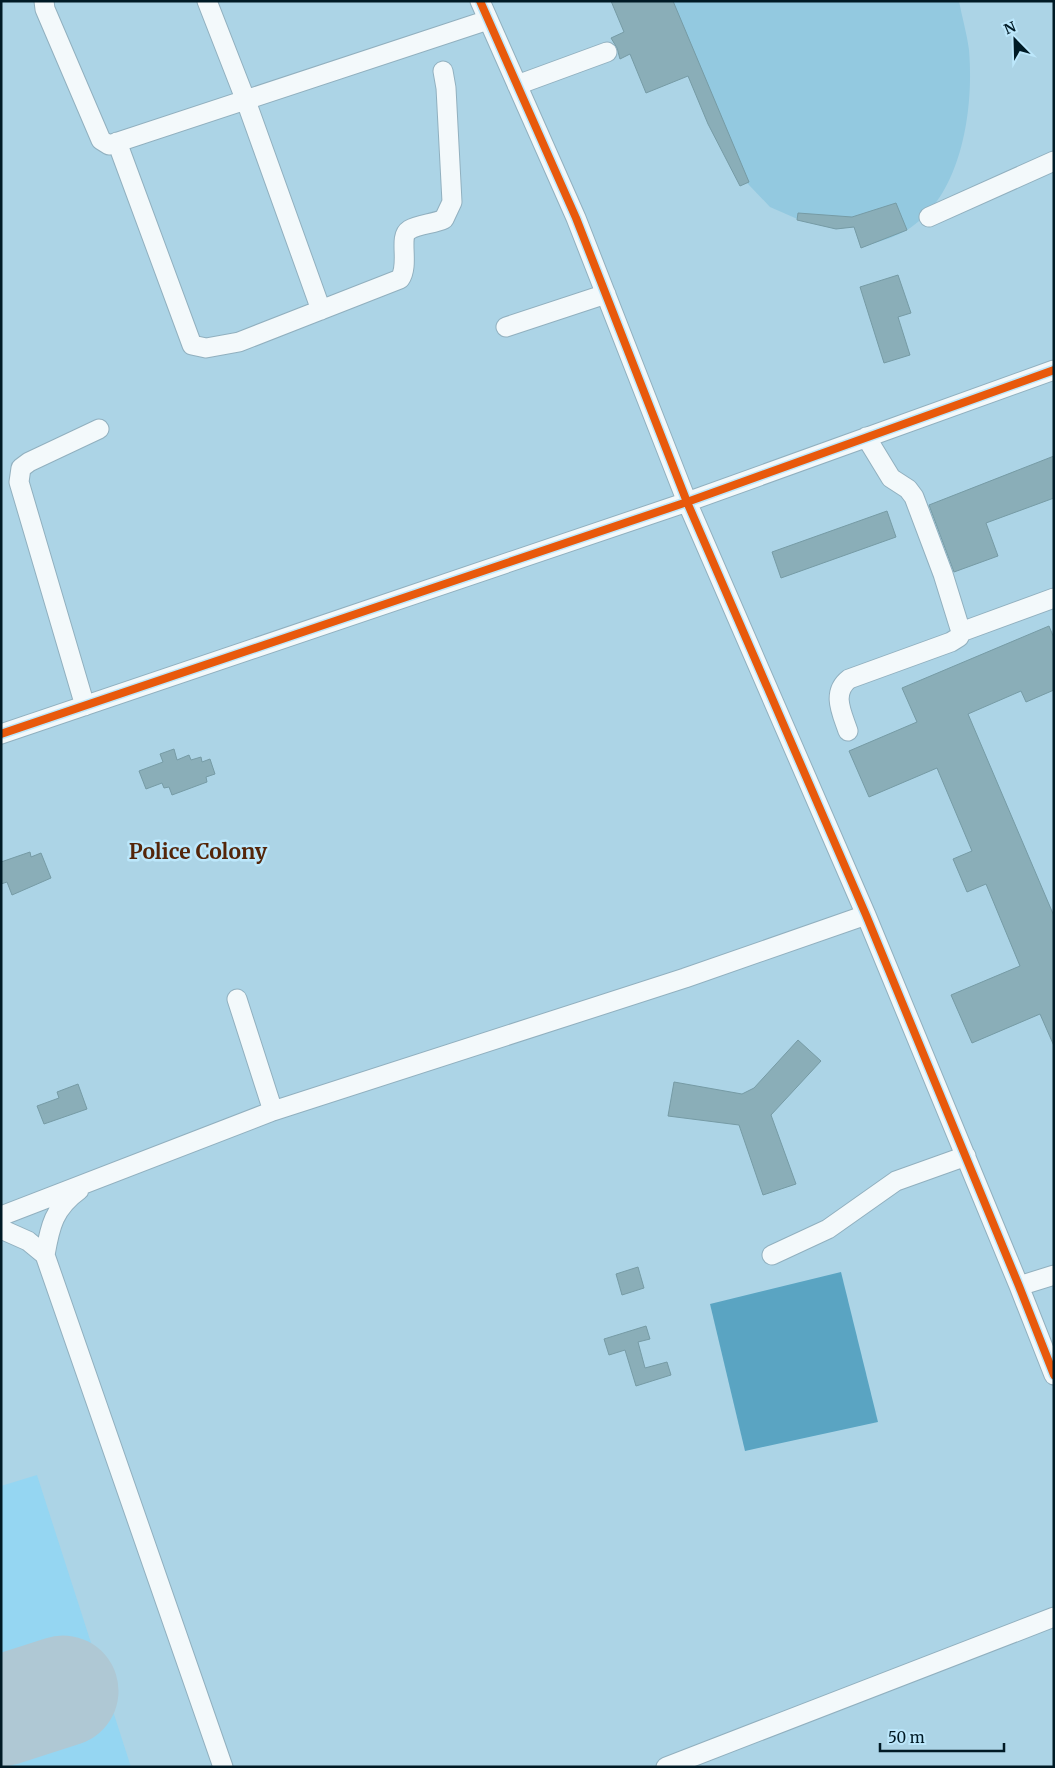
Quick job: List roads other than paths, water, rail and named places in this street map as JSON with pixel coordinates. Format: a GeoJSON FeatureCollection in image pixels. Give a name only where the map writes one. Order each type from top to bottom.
{"type":"FeatureCollection","features":[{"type":"Feature","properties":{"kind":"street"},"geometry":{"type":"LineString","coordinates":[[44,1],[45,9],[101,140],[109,145],[488,20]]}},
{"type":"Feature","properties":{"kind":"street"},"geometry":{"type":"LineString","coordinates":[[207,1],[246,101],[321,310]]}},
{"type":"Feature","properties":{"kind":"street"},"geometry":{"type":"LineString","coordinates":[[480,1],[576,218],[687,502],[866,915],[1054,1375]]}},
{"type":"Feature","properties":{"kind":"street"},"geometry":{"type":"LineString","coordinates":[[517,85],[607,52]]}},
{"type":"Feature","properties":{"kind":"street"},"geometry":{"type":"LineString","coordinates":[[117,142],[192,345],[206,348],[239,342],[400,279],[405,272],[403,245],[404,237],[408,230],[444,219],[452,202],[449,131],[443,71]]}},
{"type":"Feature","properties":{"kind":"street"},"geometry":{"type":"LineString","coordinates":[[929,217],[1054,161]]}},
{"type":"Feature","properties":{"kind":"street"},"geometry":{"type":"LineString","coordinates":[[506,328],[606,294]]}},
{"type":"Feature","properties":{"kind":"street"},"geometry":{"type":"LineString","coordinates":[[1,734],[687,502],[1054,370]]}},
{"type":"Feature","properties":{"kind":"street"},"geometry":{"type":"LineString","coordinates":[[84,706],[19,482],[21,468],[29,462],[99,429]]}},
{"type":"Feature","properties":{"kind":"street"},"geometry":{"type":"LineString","coordinates":[[848,731],[839,703],[838,693],[841,686],[849,679],[952,642],[959,637],[961,632],[943,574],[914,497],[908,489],[891,478],[866,437]]}},
{"type":"Feature","properties":{"kind":"street"},"geometry":{"type":"LineString","coordinates":[[961,632],[1054,598]]}},
{"type":"Feature","properties":{"kind":"street"},"geometry":{"type":"LineString","coordinates":[[1,1216],[274,1112],[685,978],[866,915]]}},
{"type":"Feature","properties":{"kind":"street"},"geometry":{"type":"LineString","coordinates":[[237,999],[274,1112]]}},
{"type":"Feature","properties":{"kind":"street"},"geometry":{"type":"LineString","coordinates":[[772,1255],[828,1229],[896,1181],[966,1156]]}},
{"type":"Feature","properties":{"kind":"street"},"geometry":{"type":"LineString","coordinates":[[93,1180],[66,1200],[50,1224],[45,1255],[223,1767]]}},
{"type":"Feature","properties":{"kind":"street"},"geometry":{"type":"LineString","coordinates":[[1,1229],[28,1241],[45,1255]]}},
{"type":"Feature","properties":{"kind":"street"},"geometry":{"type":"LineString","coordinates":[[1019,1286],[1054,1275]]}},
{"type":"Feature","properties":{"kind":"street"},"geometry":{"type":"LineString","coordinates":[[666,1767],[1054,1617]]}},
{"type":"Feature","properties":{"kind":"district","name":"Police Colony"},"geometry":{"type":"Point","coordinates":[198,851]}}]}
